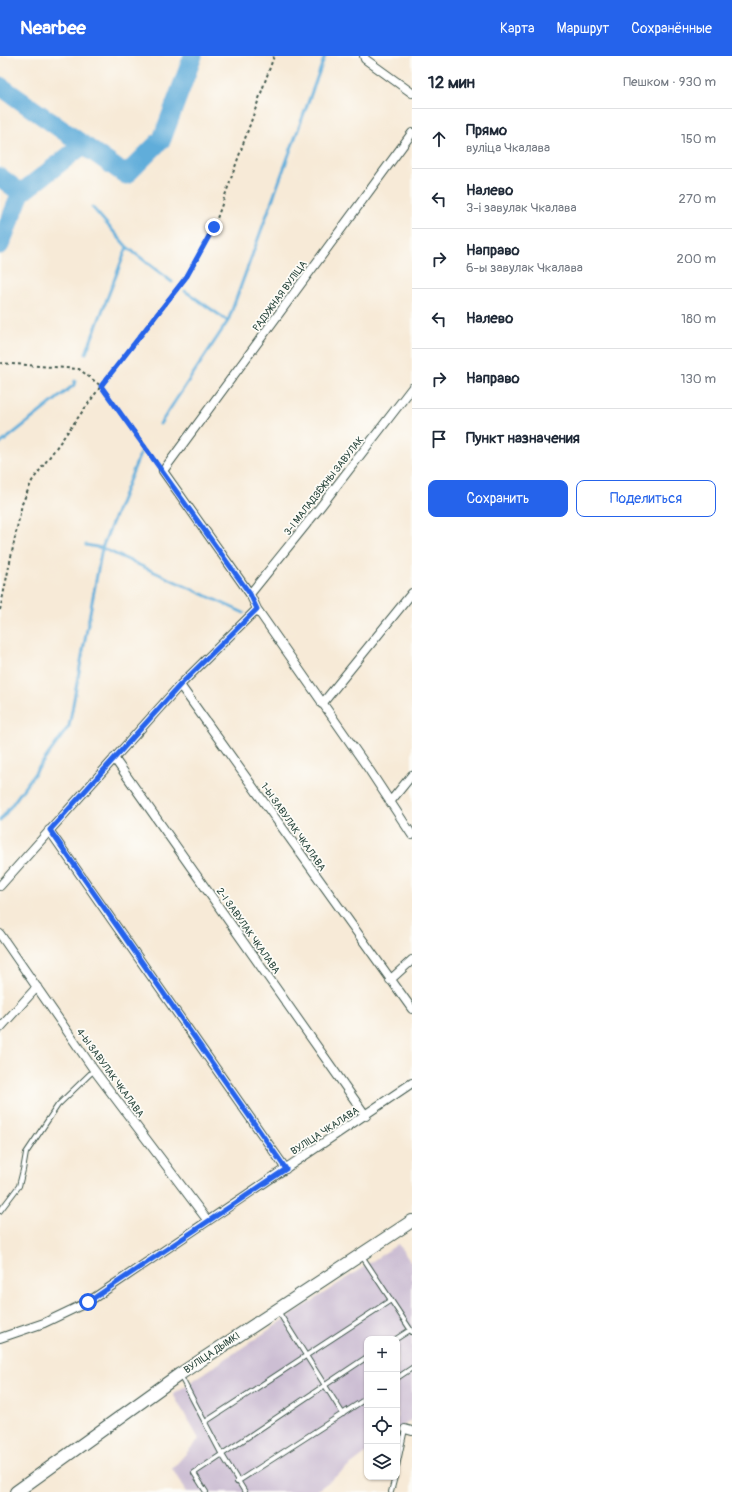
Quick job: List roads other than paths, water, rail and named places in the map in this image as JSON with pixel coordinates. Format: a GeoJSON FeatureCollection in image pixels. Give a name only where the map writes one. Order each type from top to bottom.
{"type":"FeatureCollection","features":[{"type":"Feature","properties":{"kind":"street"},"geometry":{"type":"LineString","coordinates":[[364,56],[365,59],[412,93]]}},
{"type":"Feature","properties":{"kind":"street","name":"РАДУЖНАЯ ВУЛІЦА"},"geometry":{"type":"LineString","coordinates":[[250,594],[163,471],[412,133]]}},
{"type":"Feature","properties":{"kind":"street","name":"3-І МАЛАДЗЁЖНЫ ЗАВУЛАК"},"geometry":{"type":"LineString","coordinates":[[250,594],[321,506],[412,388]]}},
{"type":"Feature","properties":{"kind":"street"},"geometry":{"type":"LineString","coordinates":[[322,704],[412,592]]}},
{"type":"Feature","properties":{"kind":"street"},"geometry":{"type":"LineString","coordinates":[[250,594],[257,609],[412,835]]}},
{"type":"Feature","properties":{"kind":"street"},"geometry":{"type":"LineString","coordinates":[[0,886],[180,685],[257,609]]}},
{"type":"Feature","properties":{"kind":"street","name":"1-Ы ЗАВУЛАК ЧКАЛАВА"},"geometry":{"type":"LineString","coordinates":[[180,685],[390,980]]}},
{"type":"Feature","properties":{"kind":"street","name":"2-І ЗАВУЛАК ЧКАЛАВА"},"geometry":{"type":"LineString","coordinates":[[114,758],[366,1116]]}},
{"type":"Feature","properties":{"kind":"street"},"geometry":{"type":"LineString","coordinates":[[390,802],[412,775]]}},
{"type":"Feature","properties":{"kind":"street"},"geometry":{"type":"LineString","coordinates":[[50,830],[286,1169]]}},
{"type":"Feature","properties":{"kind":"street","name":"4-Ы ЗАВУЛАК ЧКАЛАВА"},"geometry":{"type":"LineString","coordinates":[[0,934],[94,1070],[208,1221]]}},
{"type":"Feature","properties":{"kind":"street"},"geometry":{"type":"LineString","coordinates":[[412,960],[390,980],[412,1010]]}},
{"type":"Feature","properties":{"kind":"street"},"geometry":{"type":"LineString","coordinates":[[0,1028],[37,987]]}},
{"type":"Feature","properties":{"kind":"street","name":"ВУЛІЦА ЧКАЛАВА"},"geometry":{"type":"LineString","coordinates":[[0,1338],[44,1323],[88,1302],[366,1116],[412,1083]]}},
{"type":"Feature","properties":{"kind":"street","name":"ВУЛІЦА ДЫМКІ"},"geometry":{"type":"LineString","coordinates":[[16,1492],[180,1374],[412,1221]]}},
{"type":"Feature","properties":{"kind":"lane"},"geometry":{"type":"LineString","coordinates":[[0,1211],[19,1186],[24,1170],[26,1153],[30,1146],[58,1105],[94,1070]]}},
{"type":"Feature","properties":{"kind":"lane"},"geometry":{"type":"LineString","coordinates":[[361,1254],[411,1331],[400,1337]]}},
{"type":"Feature","properties":{"kind":"lane"},"geometry":{"type":"LineString","coordinates":[[205,1422],[391,1300]]}},
{"type":"Feature","properties":{"kind":"lane"},"geometry":{"type":"LineString","coordinates":[[277,1309],[343,1414]]}},
{"type":"Feature","properties":{"kind":"lane"},"geometry":{"type":"LineString","coordinates":[[206,1492],[194,1473],[221,1453],[364,1359]]}},
{"type":"Feature","properties":{"kind":"lane"},"geometry":{"type":"LineString","coordinates":[[400,1376],[412,1368]]}},
{"type":"Feature","properties":{"kind":"lane"},"geometry":{"type":"LineString","coordinates":[[180,1374],[221,1453],[237,1482],[245,1492]]}},
{"type":"Feature","properties":{"kind":"lane"},"geometry":{"type":"LineString","coordinates":[[237,1482],[364,1400]]}},
{"type":"Feature","properties":{"kind":"lane"},"geometry":{"type":"LineString","coordinates":[[400,1457],[409,1430]]}},
{"type":"Feature","properties":{"kind":"lane"},"geometry":{"type":"LineString","coordinates":[[391,1492],[394,1480]]}},
{"type":"Feature","properties":{"kind":"waterway"},"geometry":{"type":"LineString","coordinates":[[0,86],[126,175],[162,139],[193,56]]}},
{"type":"Feature","properties":{"kind":"waterway"},"geometry":{"type":"LineString","coordinates":[[228,321],[325,56]]}},
{"type":"Feature","properties":{"kind":"waterway"},"geometry":{"type":"LineString","coordinates":[[0,245],[21,193],[83,145]]}},
{"type":"Feature","properties":{"kind":"waterway"},"geometry":{"type":"LineString","coordinates":[[0,177],[21,193]]}},
{"type":"Feature","properties":{"kind":"waterway"},"geometry":{"type":"LineString","coordinates":[[86,353],[127,247],[92,207]]}},
{"type":"Feature","properties":{"kind":"waterway"},"geometry":{"type":"LineString","coordinates":[[127,247],[172,282]]}},
{"type":"Feature","properties":{"kind":"waterway"},"geometry":{"type":"LineString","coordinates":[[160,424],[228,321],[185,291]]}},
{"type":"Feature","properties":{"kind":"waterway"},"geometry":{"type":"LineString","coordinates":[[0,444],[74,385],[75,381]]}},
{"type":"Feature","properties":{"kind":"waterway"},"geometry":{"type":"LineString","coordinates":[[86,545],[102,548],[140,454]]}},
{"type":"Feature","properties":{"kind":"waterway"},"geometry":{"type":"LineString","coordinates":[[0,821],[69,726],[102,548],[244,613]]}}]}
